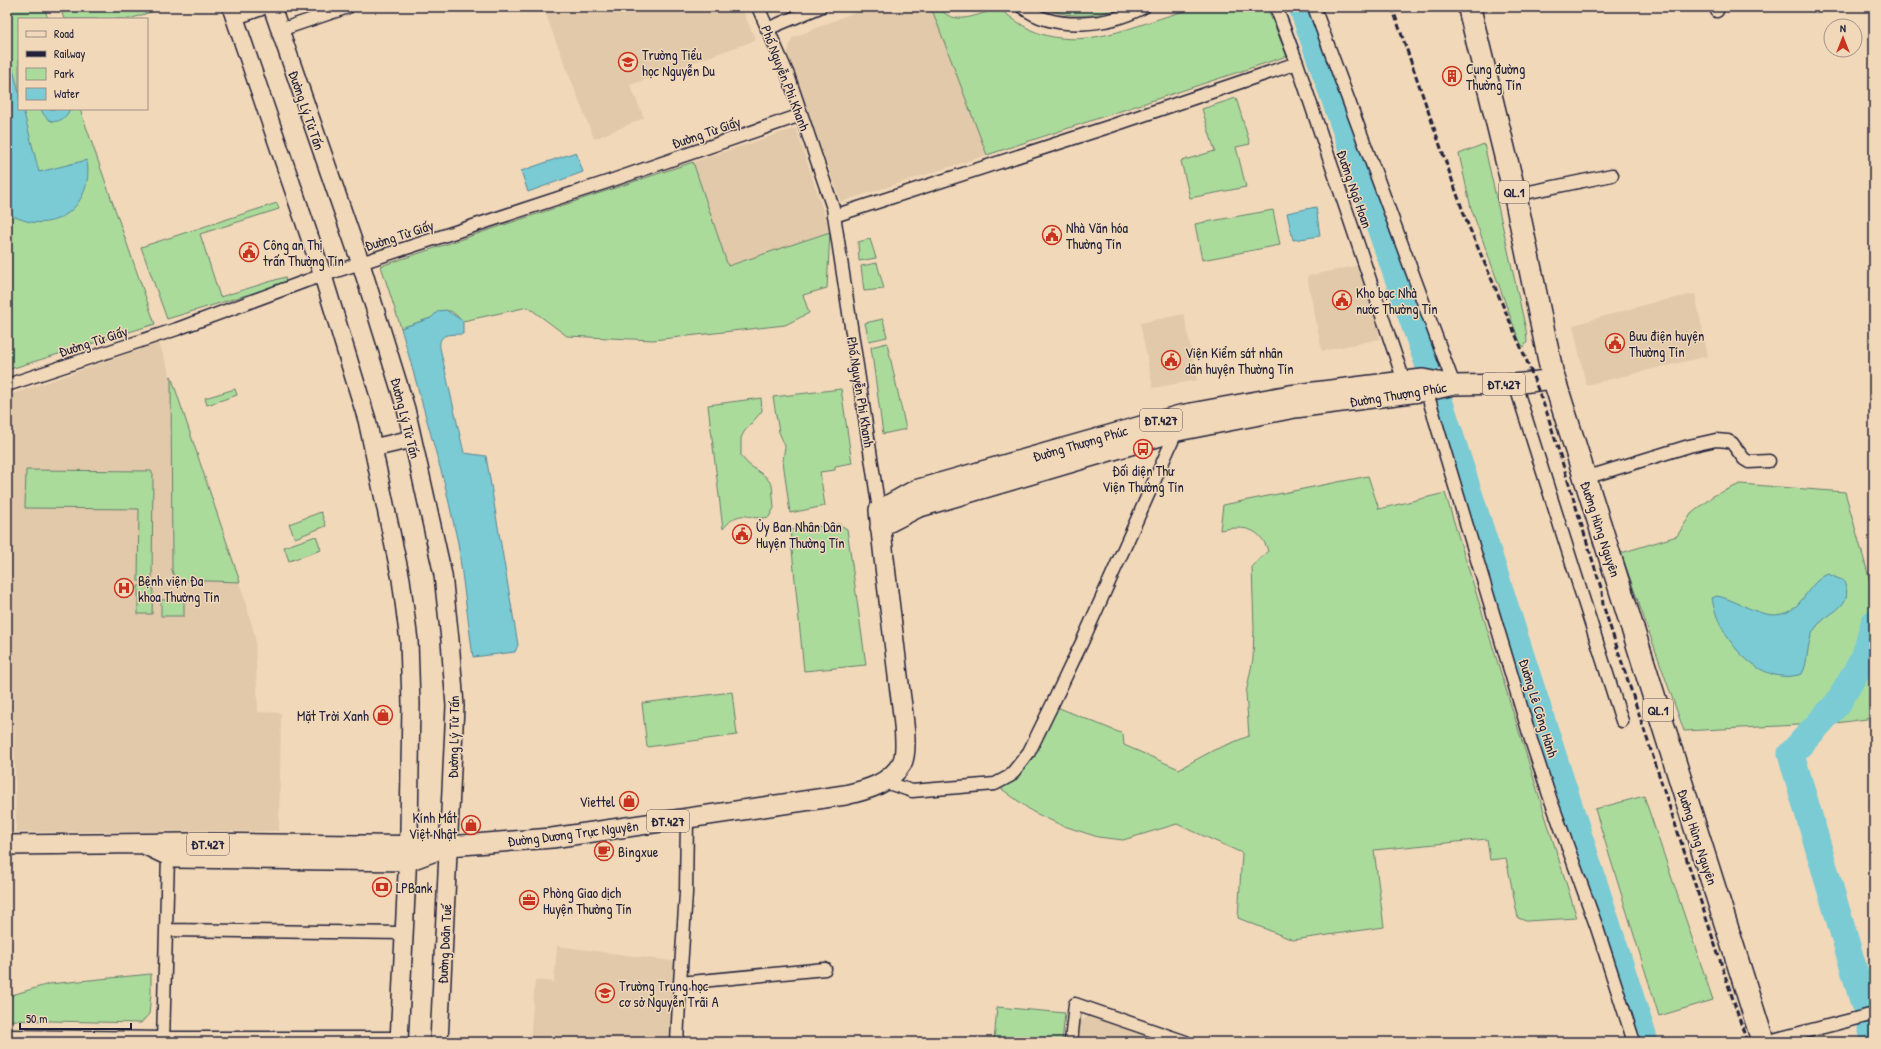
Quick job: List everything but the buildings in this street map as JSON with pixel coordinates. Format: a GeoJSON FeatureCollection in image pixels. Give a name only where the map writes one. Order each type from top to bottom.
{"type":"FeatureCollection","features":[{"type":"Feature","properties":{"kind":"highway","name":"Đường Hùng Nguyên"},"geometry":{"type":"LineString","coordinates":[[1469,7],[1515,195],[1553,379],[1764,1042]]}},
{"type":"Feature","properties":{"kind":"main road","name":"Đường Thượng Phúc"},"geometry":{"type":"LineString","coordinates":[[1344,396],[1404,381],[1425,385],[1454,386],[1515,384],[1553,379]]}},
{"type":"Feature","properties":{"kind":"main road","name":"Đường Thượng Phúc"},"geometry":{"type":"LineString","coordinates":[[880,518],[917,508],[1179,423],[1266,406],[1425,385]]}},
{"type":"Feature","properties":{"kind":"main road","name":"Phố Nguyễn Phi Khanh"},"geometry":{"type":"LineString","coordinates":[[880,518],[905,754],[896,771],[885,782]]}},
{"type":"Feature","properties":{"kind":"main road","name":"Đường Dương Trực Nguyên"},"geometry":{"type":"LineString","coordinates":[[143,844],[173,858],[408,853],[449,846],[552,838],[845,795],[865,790],[885,782]]}},
{"type":"Feature","properties":{"kind":"main road","name":"Đường Dương Trực Nguyên"},"geometry":{"type":"LineString","coordinates":[[7,845],[143,844],[408,853]]}},
{"type":"Feature","properties":{"kind":"street"},"geometry":{"type":"LineString","coordinates":[[11,1042],[11,1036],[163,1040],[399,1040],[408,853],[411,704],[409,641],[401,579],[367,420],[323,276],[233,12],[260,7]]}},
{"type":"Feature","properties":{"kind":"street","name":"Đường Lý Tử Tấn"},"geometry":{"type":"LineString","coordinates":[[272,7],[361,264],[406,409],[442,575],[450,640],[455,706],[449,846]]}},
{"type":"Feature","properties":{"kind":"street"},"geometry":{"type":"LineString","coordinates":[[280,30],[348,7]]}},
{"type":"Feature","properties":{"kind":"street","name":"Phố Nguyễn Phi Khanh"},"geometry":{"type":"LineString","coordinates":[[758,7],[788,75],[833,208],[880,518]]}},
{"type":"Feature","properties":{"kind":"street"},"geometry":{"type":"LineString","coordinates":[[767,29],[820,7]]}},
{"type":"Feature","properties":{"kind":"street"},"geometry":{"type":"LineString","coordinates":[[1022,7],[1032,14],[1052,20],[1077,23],[1100,22],[1129,15],[1144,7]]}},
{"type":"Feature","properties":{"kind":"street","name":"Đường Ngô Hoan"},"geometry":{"type":"LineString","coordinates":[[1276,7],[1404,381]]}},
{"type":"Feature","properties":{"kind":"street"},"geometry":{"type":"LineString","coordinates":[[1314,7],[1454,386]]}},
{"type":"Feature","properties":{"kind":"street"},"geometry":{"type":"LineString","coordinates":[[834,216],[1108,127],[1296,62]]}},
{"type":"Feature","properties":{"kind":"street","name":"Đường Từ Giấy"},"geometry":{"type":"LineString","coordinates":[[7,385],[170,331],[323,276],[801,115]]}},
{"type":"Feature","properties":{"kind":"street"},"geometry":{"type":"LineString","coordinates":[[1515,195],[1612,175]]}},
{"type":"Feature","properties":{"kind":"street"},"geometry":{"type":"LineString","coordinates":[[1515,384],[1622,721]]}},
{"type":"Feature","properties":{"kind":"street","name":"Đường Lê Công Hành"},"geometry":{"type":"LineString","coordinates":[[1425,385],[1549,795],[1597,928],[1634,1042]]}},
{"type":"Feature","properties":{"kind":"street"},"geometry":{"type":"LineString","coordinates":[[885,782],[912,791],[995,784],[1010,776],[1029,752],[1040,731],[1083,640],[1179,423]]}},
{"type":"Feature","properties":{"kind":"street"},"geometry":{"type":"LineString","coordinates":[[373,448],[412,439]]}},
{"type":"Feature","properties":{"kind":"street"},"geometry":{"type":"LineString","coordinates":[[1585,478],[1689,446],[1716,440],[1728,441],[1744,459],[1749,462],[1769,461]]}},
{"type":"Feature","properties":{"kind":"street"},"geometry":{"type":"LineString","coordinates":[[677,1042],[686,893],[687,818]]}},
{"type":"Feature","properties":{"kind":"street","name":"Đường Doãn Tuế"},"geometry":{"type":"LineString","coordinates":[[439,1042],[449,846]]}},
{"type":"Feature","properties":{"kind":"street"},"geometry":{"type":"LineString","coordinates":[[163,1040],[168,856]]}},
{"type":"Feature","properties":{"kind":"street"},"geometry":{"type":"LineString","coordinates":[[166,930],[404,933]]}},
{"type":"Feature","properties":{"kind":"street"},"geometry":{"type":"LineString","coordinates":[[680,983],[825,969]]}},
{"type":"Feature","properties":{"kind":"street"},"geometry":{"type":"LineString","coordinates":[[1071,1042],[1075,1004],[1186,1042]]}},
{"type":"Feature","properties":{"kind":"street"},"geometry":{"type":"LineString","coordinates":[[1764,1042],[1874,1014]]}},
{"type":"Feature","properties":{"kind":"shaded area","name":"Trường Tiểu học Nguyễn Du"},"geometry":{"type":"Polygon","coordinates":[[[544,7],[741,7],[756,40],[630,85],[644,118],[594,139],[544,7]]]}},
{"type":"Feature","properties":{"kind":"shaded area"},"geometry":{"type":"Polygon","coordinates":[[[867,7],[931,7],[987,155],[841,202],[787,54],[792,38],[867,7]]]}},
{"type":"Feature","properties":{"kind":"shaded area"},"geometry":{"type":"Polygon","coordinates":[[[796,128],[830,232],[728,266],[693,162],[796,128]]]}},
{"type":"Feature","properties":{"kind":"shaded area"},"geometry":{"type":"Polygon","coordinates":[[[1365,264],[1380,339],[1322,351],[1307,276],[1365,264]]]}},
{"type":"Feature","properties":{"kind":"shaded area"},"geometry":{"type":"Polygon","coordinates":[[[1695,294],[1708,356],[1586,385],[1573,325],[1651,303],[1695,294]]]}},
{"type":"Feature","properties":{"kind":"shaded area"},"geometry":{"type":"Polygon","coordinates":[[[1184,314],[1197,380],[1153,388],[1140,323],[1184,314]]]}},
{"type":"Feature","properties":{"kind":"shaded area","name":"Bệnh viện Đa khoa Thường Tín"},"geometry":{"type":"Polygon","coordinates":[[[159,343],[190,431],[243,594],[255,636],[258,712],[281,713],[279,831],[16,832],[13,652],[7,641],[7,396],[159,343]]]}},
{"type":"Feature","properties":{"kind":"shaded area","name":"Trường Trung học cơ sở Nguyễn Trãi A"},"geometry":{"type":"Polygon","coordinates":[[[557,946],[679,962],[672,1042],[530,1042],[535,980],[554,982],[557,946]]]}},
{"type":"Feature","properties":{"kind":"shaded area"},"geometry":{"type":"Polygon","coordinates":[[[1088,1016],[1162,1042],[1079,1042],[1080,1022],[1088,1016]]]}},
{"type":"Feature","properties":{"kind":"green space"},"geometry":{"type":"Polygon","coordinates":[[[7,7],[44,7],[48,18],[18,18],[18,110],[80,110],[155,324],[7,370],[7,7]]]}},
{"type":"Feature","properties":{"kind":"green space"},"geometry":{"type":"Polygon","coordinates":[[[60,7],[165,7],[133,18],[64,18],[60,7]]]}},
{"type":"Feature","properties":{"kind":"green space"},"geometry":{"type":"Polygon","coordinates":[[[931,7],[939,7],[951,17],[959,18],[975,16],[998,8],[1018,23],[1031,30],[1053,37],[1074,39],[1096,37],[1117,32],[1203,7],[1267,7],[1287,56],[987,155],[931,7]]]}},
{"type":"Feature","properties":{"kind":"green space"},"geometry":{"type":"Polygon","coordinates":[[[1043,7],[1120,7],[1112,11],[1092,15],[1071,15],[1051,11],[1043,7]]]}},
{"type":"Feature","properties":{"kind":"green space"},"geometry":{"type":"Polygon","coordinates":[[[1236,98],[1250,144],[1236,147],[1246,187],[1190,198],[1181,161],[1215,151],[1202,109],[1236,98]]]}},
{"type":"Feature","properties":{"kind":"green space"},"geometry":{"type":"Polygon","coordinates":[[[1484,144],[1526,330],[1527,342],[1524,347],[1517,335],[1471,208],[1459,154],[1484,144]]]}},
{"type":"Feature","properties":{"kind":"green space"},"geometry":{"type":"Polygon","coordinates":[[[693,162],[728,266],[830,232],[827,288],[803,295],[809,313],[785,325],[653,340],[567,336],[528,307],[463,321],[451,311],[438,311],[431,318],[401,328],[381,266],[693,162]]]}},
{"type":"Feature","properties":{"kind":"green space"},"geometry":{"type":"Polygon","coordinates":[[[277,203],[279,209],[200,234],[220,297],[285,277],[286,283],[167,319],[141,247],[277,203]]]}},
{"type":"Feature","properties":{"kind":"green space"},"geometry":{"type":"Polygon","coordinates":[[[1273,210],[1280,245],[1202,260],[1195,224],[1273,210]]]}},
{"type":"Feature","properties":{"kind":"green space"},"geometry":{"type":"Polygon","coordinates":[[[870,239],[876,258],[859,261],[858,242],[870,239]]]}},
{"type":"Feature","properties":{"kind":"green space"},"geometry":{"type":"Polygon","coordinates":[[[877,263],[884,289],[864,291],[861,266],[877,263]]]}},
{"type":"Feature","properties":{"kind":"green space"},"geometry":{"type":"Polygon","coordinates":[[[883,319],[887,337],[869,341],[865,323],[883,319]]]}},
{"type":"Feature","properties":{"kind":"green space"},"geometry":{"type":"Polygon","coordinates":[[[887,343],[906,429],[883,434],[871,347],[887,343]]]}},
{"type":"Feature","properties":{"kind":"green space"},"geometry":{"type":"Polygon","coordinates":[[[171,376],[240,582],[179,580],[174,576],[172,570],[171,376]]]}},
{"type":"Feature","properties":{"kind":"green space"},"geometry":{"type":"Polygon","coordinates":[[[235,389],[237,395],[207,405],[205,398],[235,389]]]}},
{"type":"Feature","properties":{"kind":"green space"},"geometry":{"type":"Polygon","coordinates":[[[841,389],[852,463],[835,466],[835,470],[820,472],[825,506],[790,513],[783,461],[785,446],[779,432],[773,397],[841,389]]]}},
{"type":"Feature","properties":{"kind":"green space"},"geometry":{"type":"Polygon","coordinates":[[[761,398],[762,411],[744,432],[741,438],[741,456],[748,464],[766,477],[772,485],[774,508],[769,517],[756,518],[740,516],[735,518],[723,529],[708,405],[761,398]]]}},
{"type":"Feature","properties":{"kind":"green space"},"geometry":{"type":"Polygon","coordinates":[[[26,470],[151,471],[153,474],[152,581],[138,581],[139,509],[25,508],[26,470]]]}},
{"type":"Feature","properties":{"kind":"green space"},"geometry":{"type":"Polygon","coordinates":[[[1368,476],[1379,509],[1445,493],[1577,918],[1526,921],[1518,918],[1506,858],[1490,860],[1487,839],[1374,850],[1384,927],[1293,940],[1238,918],[1242,853],[1177,824],[1123,840],[1098,837],[1061,825],[1033,812],[995,784],[1010,776],[1052,705],[1123,734],[1124,745],[1179,769],[1214,750],[1249,736],[1246,693],[1253,659],[1254,628],[1252,566],[1268,551],[1265,543],[1255,532],[1243,528],[1220,530],[1223,505],[1368,476]]]}},
{"type":"Feature","properties":{"kind":"green space"},"geometry":{"type":"Polygon","coordinates":[[[1740,484],[1845,492],[1874,595],[1874,718],[1836,723],[1684,731],[1621,553],[1677,536],[1691,514],[1713,496],[1740,484]]]}},
{"type":"Feature","properties":{"kind":"green space"},"geometry":{"type":"Polygon","coordinates":[[[321,512],[326,526],[295,538],[289,524],[321,512]]]}},
{"type":"Feature","properties":{"kind":"green space"},"geometry":{"type":"Polygon","coordinates":[[[839,524],[847,529],[866,665],[804,671],[790,530],[839,524]]]}},
{"type":"Feature","properties":{"kind":"green space"},"geometry":{"type":"Polygon","coordinates":[[[316,536],[321,550],[289,561],[284,547],[316,536]]]}},
{"type":"Feature","properties":{"kind":"green space"},"geometry":{"type":"Polygon","coordinates":[[[138,586],[153,586],[152,614],[138,614],[138,586]]]}},
{"type":"Feature","properties":{"kind":"green space"},"geometry":{"type":"Polygon","coordinates":[[[161,600],[184,600],[184,616],[161,616],[161,600]]]}},
{"type":"Feature","properties":{"kind":"green space"},"geometry":{"type":"Polygon","coordinates":[[[732,692],[737,735],[647,747],[642,703],[732,692]]]}},
{"type":"Feature","properties":{"kind":"green space"},"geometry":{"type":"Polygon","coordinates":[[[1644,796],[1713,1000],[1659,1016],[1595,809],[1644,796]]]}},
{"type":"Feature","properties":{"kind":"green space"},"geometry":{"type":"Polygon","coordinates":[[[151,974],[149,1014],[141,1023],[7,1020],[7,995],[12,995],[49,984],[151,974]]]}},
{"type":"Feature","properties":{"kind":"green space"},"geometry":{"type":"Polygon","coordinates":[[[997,1007],[1065,1013],[1062,1042],[994,1042],[997,1007]]]}},
{"type":"Feature","properties":{"kind":"water"},"geometry":{"type":"Polygon","coordinates":[[[7,45],[18,89],[18,110],[23,110],[39,172],[87,160],[88,177],[84,193],[76,205],[65,215],[52,221],[38,223],[23,220],[7,212],[7,45]]]}},
{"type":"Feature","properties":{"kind":"water"},"geometry":{"type":"Polygon","coordinates":[[[42,110],[69,110],[59,121],[51,121],[44,115],[42,110]]]}},
{"type":"Feature","properties":{"kind":"water"},"geometry":{"type":"Polygon","coordinates":[[[576,152],[583,172],[528,192],[521,171],[576,152]]]}},
{"type":"Feature","properties":{"kind":"water"},"geometry":{"type":"Polygon","coordinates":[[[1316,207],[1320,236],[1293,240],[1287,213],[1316,207]]]}},
{"type":"Feature","properties":{"kind":"water"},"geometry":{"type":"Polygon","coordinates":[[[446,310],[463,321],[463,334],[446,335],[441,339],[440,348],[464,453],[486,456],[518,645],[515,652],[473,657],[458,543],[445,485],[401,328],[431,318],[438,311],[446,310]]]}},
{"type":"Feature","properties":{"kind":"water"},"geometry":{"type":"Polygon","coordinates":[[[1828,574],[1844,581],[1847,591],[1846,598],[1837,610],[1824,619],[1813,632],[1809,642],[1806,664],[1802,674],[1786,676],[1771,674],[1756,667],[1743,656],[1732,643],[1723,629],[1716,613],[1712,598],[1717,596],[1770,615],[1790,611],[1800,602],[1819,579],[1828,574]]]}},
{"type":"Feature","properties":{"kind":"waterway"},"geometry":{"type":"LineString","coordinates":[[1302,7],[1428,363]]}},
{"type":"Feature","properties":{"kind":"waterway"},"geometry":{"type":"LineString","coordinates":[[1438,397],[1645,1042]]}},
{"type":"Feature","properties":{"kind":"waterway"},"geometry":{"type":"LineString","coordinates":[[1864,1004],[1791,754],[1838,703],[1864,658],[1874,623]]}},
{"type":"Feature","properties":{"kind":"waterway"},"geometry":{"type":"LineString","coordinates":[[1871,1027],[1874,1038]]}},
{"type":"Feature","properties":{"kind":"railway"},"geometry":{"type":"LineString","coordinates":[[1392,7],[1466,220],[1526,359],[1547,413],[1602,591],[1603,605],[1747,1042]]}},
{"type":"Feature","properties":{"kind":"place","name":"Trường Tiểu học Nguyễn Du"},"geometry":{"type":"Point","coordinates":[628,62]}},
{"type":"Feature","properties":{"kind":"place","name":"Cung đường Thường Tín"},"geometry":{"type":"Point","coordinates":[1452,76]}},
{"type":"Feature","properties":{"kind":"place","name":"Nhà Văn hóa Thường Tín"},"geometry":{"type":"Point","coordinates":[1052,235]}},
{"type":"Feature","properties":{"kind":"place","name":"Công an Thị trấn Thường Tín"},"geometry":{"type":"Point","coordinates":[249,252]}},
{"type":"Feature","properties":{"kind":"place","name":"Kho bạc Nhà nước Thường Tín"},"geometry":{"type":"Point","coordinates":[1342,300]}},
{"type":"Feature","properties":{"kind":"place","name":"Bưu điện huyện Thường Tín"},"geometry":{"type":"Point","coordinates":[1615,343]}},
{"type":"Feature","properties":{"kind":"place","name":"Viện Kiểm sát nhân dân huyện Thường Tín"},"geometry":{"type":"Point","coordinates":[1171,360]}},
{"type":"Feature","properties":{"kind":"place","name":"Đối diện Thư Viện Thường Tín"},"geometry":{"type":"Point","coordinates":[1143,449]}},
{"type":"Feature","properties":{"kind":"place","name":"Ủy Ban Nhân Dân Huyện Thường Tín"},"geometry":{"type":"Point","coordinates":[742,534]}},
{"type":"Feature","properties":{"kind":"place","name":"Bệnh viện Đa khoa Thường Tín"},"geometry":{"type":"Point","coordinates":[124,588]}},
{"type":"Feature","properties":{"kind":"place","name":"Mặt Trời Xanh"},"geometry":{"type":"Point","coordinates":[383,715]}},
{"type":"Feature","properties":{"kind":"place","name":"Viettel"},"geometry":{"type":"Point","coordinates":[629,801]}},
{"type":"Feature","properties":{"kind":"place","name":"Kính Mắt Việt Nhật"},"geometry":{"type":"Point","coordinates":[471,825]}},
{"type":"Feature","properties":{"kind":"place","name":"Bingxue"},"geometry":{"type":"Point","coordinates":[604,851]}},
{"type":"Feature","properties":{"kind":"place","name":"LPBank"},"geometry":{"type":"Point","coordinates":[382,887]}},
{"type":"Feature","properties":{"kind":"place","name":"Phòng Giao dịch Huyện Thường Tín"},"geometry":{"type":"Point","coordinates":[529,900]}},
{"type":"Feature","properties":{"kind":"place","name":"Trường Trung học cơ sở Nguyễn Trãi A"},"geometry":{"type":"Point","coordinates":[605,993]}}]}
